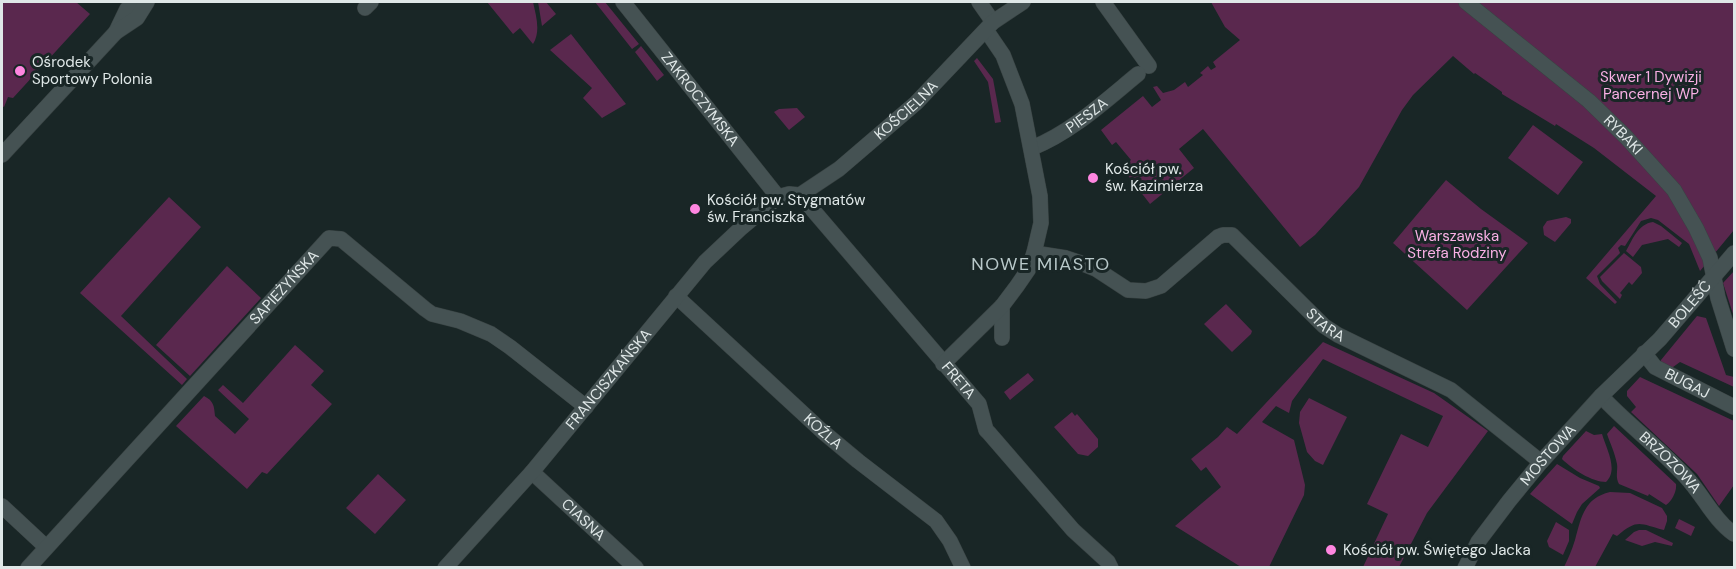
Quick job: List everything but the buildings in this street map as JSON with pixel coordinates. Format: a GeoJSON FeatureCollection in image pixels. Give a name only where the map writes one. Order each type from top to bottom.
{"type":"FeatureCollection","features":[{"type":"Feature","properties":{"kind":"street"},"geometry":{"type":"LineString","coordinates":[[116,32],[127,9],[138,2]]}},
{"type":"Feature","properties":{"kind":"street"},"geometry":{"type":"LineString","coordinates":[[2,155],[116,32],[137,18],[147,2]]}},
{"type":"Feature","properties":{"kind":"street","name":"ZAKROCZYMSKA"},"geometry":{"type":"LineString","coordinates":[[623,2],[778,197]]}},
{"type":"Feature","properties":{"kind":"street"},"geometry":{"type":"LineString","coordinates":[[943,364],[1002,306],[1028,270],[1039,237],[1041,210],[1025,113],[1014,78],[979,2]]}},
{"type":"Feature","properties":{"kind":"street","name":"KOŚCIELNA"},"geometry":{"type":"LineString","coordinates":[[778,197],[800,195],[839,168],[916,103],[990,26],[1023,2]]}},
{"type":"Feature","properties":{"kind":"street","name":"PIESZA"},"geometry":{"type":"LineString","coordinates":[[1032,148],[1065,132],[1144,70],[1103,2]]}},
{"type":"Feature","properties":{"kind":"street","name":"RYBAKI"},"geometry":{"type":"LineString","coordinates":[[1466,2],[1589,101],[1626,137],[1674,190],[1711,260],[1718,298],[1734,349]]}},
{"type":"Feature","properties":{"kind":"street","name":"FRETA"},"geometry":{"type":"LineString","coordinates":[[800,195],[979,404],[986,430],[1073,530],[1111,567]]}},
{"type":"Feature","properties":{"kind":"street","name":"FRANCISZKAŃSKA"},"geometry":{"type":"LineString","coordinates":[[445,567],[532,472],[705,262],[778,197]]}},
{"type":"Feature","properties":{"kind":"street","name":"STARA"},"geometry":{"type":"LineString","coordinates":[[1034,254],[1050,255],[1082,263],[1128,290],[1146,291],[1161,286],[1218,237],[1233,235],[1324,326],[1451,390],[1541,462]]}},
{"type":"Feature","properties":{"kind":"street","name":"SAPIEŻYŃSKA"},"geometry":{"type":"LineString","coordinates":[[28,567],[328,237],[341,239],[432,314],[460,321],[491,334],[586,407]]}},
{"type":"Feature","properties":{"kind":"street","name":"BOLEŚĆ"},"geometry":{"type":"LineString","coordinates":[[1644,353],[1660,339],[1734,253]]}},
{"type":"Feature","properties":{"kind":"street","name":"KOŹLA"},"geometry":{"type":"LineString","coordinates":[[675,296],[822,431],[936,521],[950,541],[963,567]]}},
{"type":"Feature","properties":{"kind":"street"},"geometry":{"type":"LineString","coordinates":[[1002,306],[1002,338]]}},
{"type":"Feature","properties":{"kind":"street","name":"MOSTOWA"},"geometry":{"type":"LineString","coordinates":[[1465,567],[1478,542],[1541,462],[1644,353]]}},
{"type":"Feature","properties":{"kind":"street","name":"BUGAJ"},"geometry":{"type":"LineString","coordinates":[[1644,353],[1655,367],[1734,407]]}},
{"type":"Feature","properties":{"kind":"street","name":"BRZOZOWA"},"geometry":{"type":"LineString","coordinates":[[1601,396],[1688,478],[1706,503],[1734,534]]}},
{"type":"Feature","properties":{"kind":"street","name":"CIASNA"},"geometry":{"type":"LineString","coordinates":[[532,472],[636,567]]}},
{"type":"Feature","properties":{"kind":"street"},"geometry":{"type":"LineString","coordinates":[[2,506],[46,547]]}},
{"type":"Feature","properties":{"kind":"green space","name":"Ośrodek Sportowy Polonia"},"geometry":{"type":"Polygon","coordinates":[[[2,2],[76,2],[90,14],[13,98],[8,97],[4,107],[2,106],[2,2]]]}},
{"type":"Feature","properties":{"kind":"green space"},"geometry":{"type":"Polygon","coordinates":[[[487,2],[533,2],[537,29],[533,44],[520,28],[513,34],[487,2]]]}},
{"type":"Feature","properties":{"kind":"green space"},"geometry":{"type":"Polygon","coordinates":[[[538,2],[546,2],[556,14],[542,26],[538,2]]]}},
{"type":"Feature","properties":{"kind":"green space"},"geometry":{"type":"Polygon","coordinates":[[[595,2],[605,2],[639,44],[632,49],[595,2]]]}},
{"type":"Feature","properties":{"kind":"green space","name":"Skwer 1 Dywizji Pancernej WP"},"geometry":{"type":"Polygon","coordinates":[[[1211,2],[1734,2],[1734,230],[1700,271],[1689,244],[1658,220],[1651,218],[1641,221],[1625,246],[1621,245],[1618,248],[1620,253],[1597,276],[1600,284],[1617,302],[1615,304],[1586,278],[1656,196],[1594,148],[1502,94],[1453,56],[1413,95],[1402,110],[1359,187],[1315,235],[1300,247],[1203,129],[1179,149],[1194,168],[1150,204],[1122,168],[1131,160],[1116,142],[1112,145],[1101,130],[1143,96],[1152,107],[1161,100],[1153,87],[1157,86],[1163,93],[1174,90],[1185,82],[1188,87],[1203,75],[1200,73],[1208,66],[1211,70],[1216,67],[1213,62],[1240,40],[1225,27],[1211,2]]]}},
{"type":"Feature","properties":{"kind":"green space"},"geometry":{"type":"Polygon","coordinates":[[[571,34],[626,104],[602,118],[583,98],[592,88],[550,50],[571,34]]]}},
{"type":"Feature","properties":{"kind":"green space"},"geometry":{"type":"Polygon","coordinates":[[[641,46],[664,75],[657,81],[635,52],[641,46]]]}},
{"type":"Feature","properties":{"kind":"green space"},"geometry":{"type":"Polygon","coordinates":[[[977,58],[993,79],[1001,122],[995,123],[988,82],[974,61],[977,58]]]}},
{"type":"Feature","properties":{"kind":"green space"},"geometry":{"type":"Polygon","coordinates":[[[797,108],[805,117],[789,130],[774,112],[779,109],[797,108]]]}},
{"type":"Feature","properties":{"kind":"green space"},"geometry":{"type":"Polygon","coordinates":[[[1533,125],[1583,162],[1558,195],[1508,158],[1533,125]]]}},
{"type":"Feature","properties":{"kind":"green space","name":"Warszawska Strefa Rodziny"},"geometry":{"type":"Polygon","coordinates":[[[1446,180],[1528,243],[1467,310],[1393,243],[1446,180]]]}},
{"type":"Feature","properties":{"kind":"green space"},"geometry":{"type":"Polygon","coordinates":[[[169,197],[201,227],[121,316],[187,379],[182,385],[80,293],[169,197]]]}},
{"type":"Feature","properties":{"kind":"green space"},"geometry":{"type":"Polygon","coordinates":[[[1566,217],[1571,219],[1571,223],[1555,242],[1544,235],[1543,227],[1547,221],[1566,217]]]}},
{"type":"Feature","properties":{"kind":"green space"},"geometry":{"type":"Polygon","coordinates":[[[1653,222],[1682,243],[1679,247],[1668,239],[1642,245],[1633,257],[1626,251],[1634,237],[1643,226],[1653,222]]]}},
{"type":"Feature","properties":{"kind":"green space"},"geometry":{"type":"Polygon","coordinates":[[[1624,253],[1641,267],[1642,273],[1632,285],[1629,282],[1620,293],[1622,295],[1620,299],[1600,277],[1624,253]]]}},
{"type":"Feature","properties":{"kind":"green space"},"geometry":{"type":"Polygon","coordinates":[[[227,266],[261,298],[190,376],[156,345],[227,266]]]}},
{"type":"Feature","properties":{"kind":"green space"},"geometry":{"type":"Polygon","coordinates":[[[1734,271],[1734,317],[1723,283],[1734,271]]]}},
{"type":"Feature","properties":{"kind":"green space"},"geometry":{"type":"Polygon","coordinates":[[[1226,304],[1252,331],[1232,352],[1204,324],[1226,304]]]}},
{"type":"Feature","properties":{"kind":"green space"},"geometry":{"type":"Polygon","coordinates":[[[1697,316],[1706,318],[1726,375],[1734,377],[1734,387],[1680,362],[1669,370],[1660,364],[1697,316]]]}},
{"type":"Feature","properties":{"kind":"green space"},"geometry":{"type":"Polygon","coordinates":[[[1323,342],[1434,393],[1488,431],[1427,513],[1399,567],[1363,567],[1388,514],[1367,504],[1401,434],[1428,447],[1443,416],[1323,359],[1292,401],[1289,413],[1276,406],[1262,422],[1294,440],[1305,485],[1304,495],[1269,567],[1241,567],[1175,526],[1221,487],[1206,467],[1201,471],[1191,459],[1227,427],[1237,434],[1323,342]]]}},
{"type":"Feature","properties":{"kind":"green space"},"geometry":{"type":"Polygon","coordinates":[[[295,345],[324,371],[311,385],[332,404],[267,474],[262,472],[247,489],[176,426],[204,396],[213,404],[215,416],[235,434],[249,419],[218,390],[223,385],[243,403],[295,345]]]}},
{"type":"Feature","properties":{"kind":"green space"},"geometry":{"type":"Polygon","coordinates":[[[1028,373],[1034,380],[1010,400],[1004,392],[1028,373]]]}},
{"type":"Feature","properties":{"kind":"green space"},"geometry":{"type":"Polygon","coordinates":[[[1640,377],[1734,421],[1734,485],[1719,506],[1697,474],[1631,412],[1636,407],[1627,396],[1627,391],[1640,377]]]}},
{"type":"Feature","properties":{"kind":"green space"},"geometry":{"type":"Polygon","coordinates":[[[1309,398],[1347,417],[1323,465],[1315,461],[1307,452],[1299,423],[1300,412],[1309,398]]]}},
{"type":"Feature","properties":{"kind":"green space"},"geometry":{"type":"Polygon","coordinates":[[[1072,412],[1075,416],[1077,414],[1098,439],[1098,447],[1088,456],[1078,454],[1054,427],[1072,412]]]}},
{"type":"Feature","properties":{"kind":"green space"},"geometry":{"type":"Polygon","coordinates":[[[1614,426],[1676,484],[1674,496],[1666,505],[1649,494],[1648,496],[1619,484],[1616,460],[1607,434],[1614,426]]]}},
{"type":"Feature","properties":{"kind":"green space"},"geometry":{"type":"Polygon","coordinates":[[[1586,431],[1594,435],[1602,434],[1612,465],[1610,477],[1606,482],[1582,474],[1562,459],[1586,431]]]}},
{"type":"Feature","properties":{"kind":"green space"},"geometry":{"type":"Polygon","coordinates":[[[1557,464],[1600,488],[1582,504],[1572,524],[1530,494],[1557,464]]]}},
{"type":"Feature","properties":{"kind":"green space"},"geometry":{"type":"Polygon","coordinates":[[[378,474],[406,500],[375,534],[346,508],[378,474]]]}},
{"type":"Feature","properties":{"kind":"green space"},"geometry":{"type":"Polygon","coordinates":[[[1610,492],[1630,493],[1662,508],[1667,516],[1664,530],[1635,525],[1617,536],[1613,534],[1595,567],[1564,567],[1585,510],[1594,499],[1610,492]]]}},
{"type":"Feature","properties":{"kind":"green space"},"geometry":{"type":"Polygon","coordinates":[[[1679,519],[1695,527],[1691,536],[1675,528],[1679,519]]]}},
{"type":"Feature","properties":{"kind":"green space"},"geometry":{"type":"Polygon","coordinates":[[[1556,522],[1569,530],[1569,541],[1563,555],[1549,547],[1547,541],[1556,522]]]}},
{"type":"Feature","properties":{"kind":"green space"},"geometry":{"type":"Polygon","coordinates":[[[1639,530],[1646,530],[1673,543],[1672,546],[1655,542],[1642,546],[1625,540],[1639,530]]]}},
{"type":"Feature","properties":{"kind":"place","name":"Ośrodek Sportowy Polonia"},"geometry":{"type":"Point","coordinates":[20,71]}},
{"type":"Feature","properties":{"kind":"place","name":"Kościół pw. św. Kazimierza"},"geometry":{"type":"Point","coordinates":[1093,178]}},
{"type":"Feature","properties":{"kind":"place","name":"Kościół pw. Stygmatów św. Franciszka"},"geometry":{"type":"Point","coordinates":[695,209]}},
{"type":"Feature","properties":{"kind":"place","name":"Kościół pw. Świętego Jacka"},"geometry":{"type":"Point","coordinates":[1331,550]}},
{"type":"Feature","properties":{"kind":"district","name":"NOWE MIASTO"},"geometry":{"type":"Point","coordinates":[1041,264]}}]}
